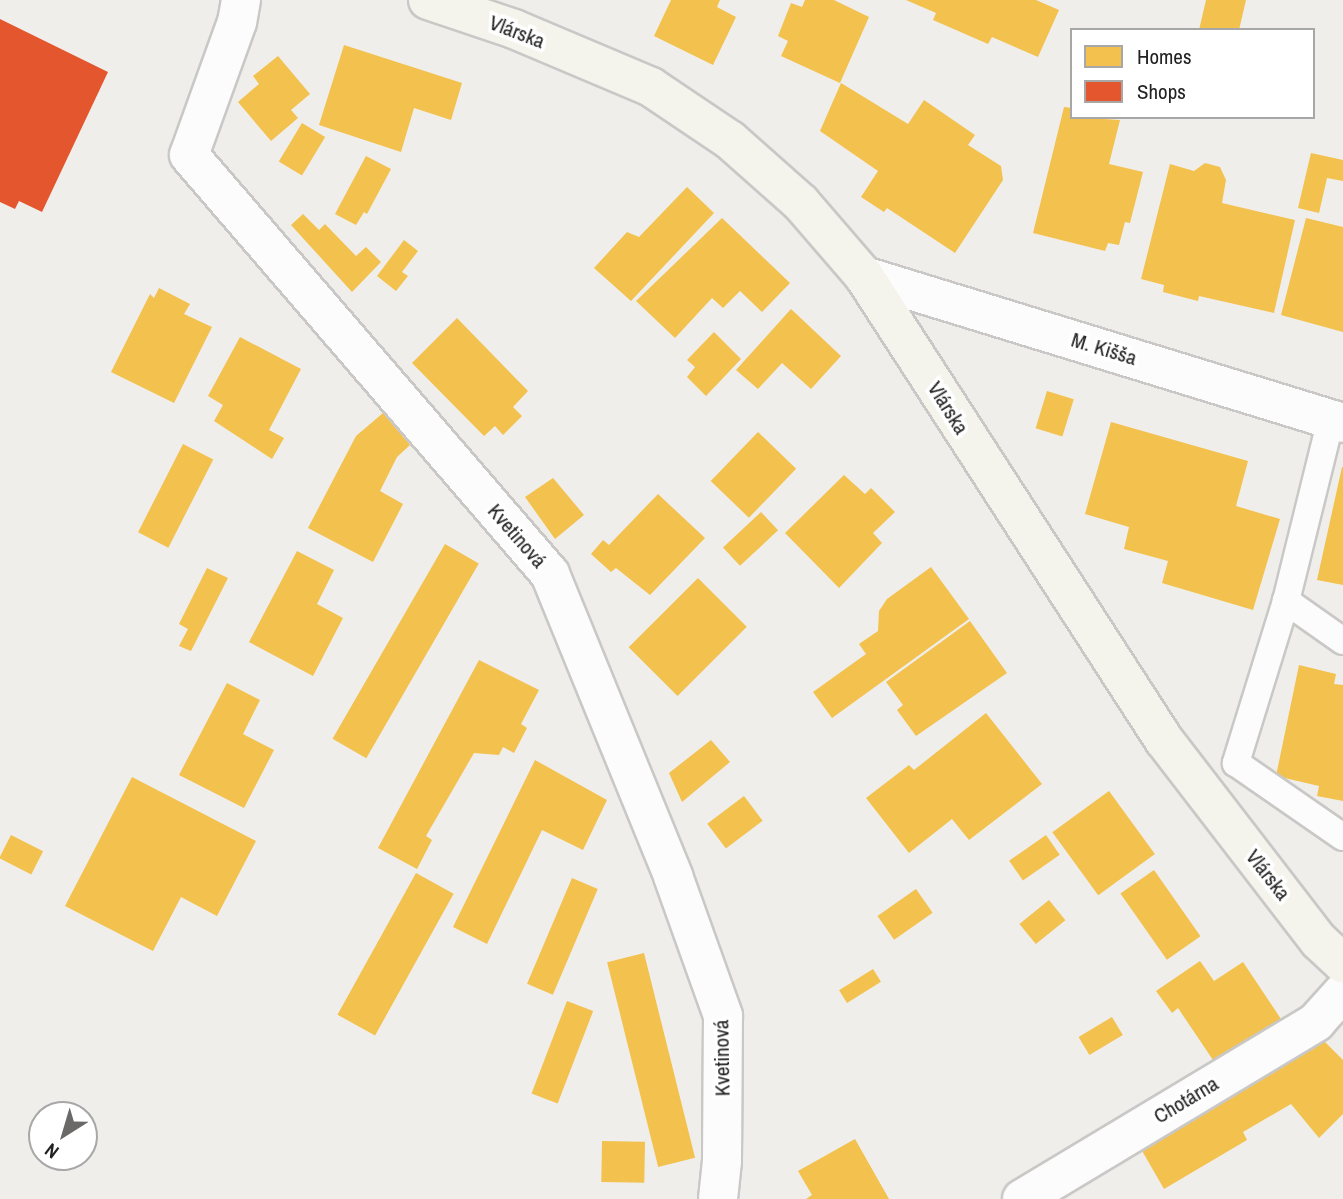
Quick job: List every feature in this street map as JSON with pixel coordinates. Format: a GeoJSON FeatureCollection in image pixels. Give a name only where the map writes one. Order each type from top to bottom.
{"type":"FeatureCollection","features":[{"type":"Feature","properties":{"kind":"main road","name":"Vlárska"},"geometry":{"type":"LineString","coordinates":[[428,0],[514,29],[651,87],[730,140],[801,204],[864,276],[1164,740],[1319,941],[1343,963]]}},
{"type":"Feature","properties":{"kind":"street","name":"Kvetinová"},"geometry":{"type":"LineString","coordinates":[[240,0],[237,22],[189,155],[550,574],[673,876],[723,1016],[722,1161],[718,1199]]}},
{"type":"Feature","properties":{"kind":"street","name":"M. Kišša"},"geometry":{"type":"LineString","coordinates":[[864,276],[1337,421]]}},
{"type":"Feature","properties":{"kind":"street","name":"Chotárna"},"geometry":{"type":"LineString","coordinates":[[1021,1199],[1317,1022],[1343,992]]}},
{"type":"Feature","properties":{"kind":"lane"},"geometry":{"type":"LineString","coordinates":[[1337,421],[1236,764],[1343,838]]}},
{"type":"Feature","properties":{"kind":"lane"},"geometry":{"type":"LineString","coordinates":[[1286,601],[1343,641]]}},
{"type":"Feature","properties":{"kind":"building: Homes"},"geometry":{"type":"Polygon","coordinates":[[[671,0],[720,0],[717,7],[736,17],[713,65],[654,36],[671,0]]]}},
{"type":"Feature","properties":{"kind":"building: Homes"},"geometry":{"type":"Polygon","coordinates":[[[805,0],[834,0],[869,17],[840,83],[781,56],[788,41],[778,36],[791,3],[802,7],[805,0]]]}},
{"type":"Feature","properties":{"kind":"building: Homes"},"geometry":{"type":"Polygon","coordinates":[[[906,0],[1036,0],[1059,10],[1038,57],[992,37],[988,44],[933,20],[936,13],[906,0]]]}},
{"type":"Feature","properties":{"kind":"building: Homes"},"geometry":{"type":"Polygon","coordinates":[[[1206,0],[1246,0],[1239,28],[1199,28],[1206,0]]]}},
{"type":"Feature","properties":{"kind":"building: Homes"},"geometry":{"type":"Polygon","coordinates":[[[344,45],[462,83],[451,120],[414,108],[401,152],[319,125],[344,45]]]}},
{"type":"Feature","properties":{"kind":"building: Homes"},"geometry":{"type":"Polygon","coordinates":[[[278,56],[310,94],[291,110],[298,118],[271,141],[238,102],[259,84],[253,76],[278,56]]]}},
{"type":"Feature","properties":{"kind":"building: Homes"},"geometry":{"type":"Polygon","coordinates":[[[841,83],[908,124],[924,100],[975,135],[968,145],[1001,166],[1003,180],[955,253],[887,208],[884,212],[861,197],[878,171],[820,131],[841,83]]]}},
{"type":"Feature","properties":{"kind":"building: Homes"},"geometry":{"type":"Polygon","coordinates":[[[1064,107],[1070,108],[1070,119],[1120,120],[1109,164],[1143,172],[1130,223],[1125,222],[1119,245],[1108,243],[1105,251],[1033,233],[1064,107]]]}},
{"type":"Feature","properties":{"kind":"building: Homes"},"geometry":{"type":"Polygon","coordinates":[[[302,123],[325,137],[302,175],[279,162],[302,123]]]}},
{"type":"Feature","properties":{"kind":"building: Homes"},"geometry":{"type":"Polygon","coordinates":[[[1311,153],[1343,160],[1343,181],[1327,178],[1319,213],[1298,208],[1311,153]]]}},
{"type":"Feature","properties":{"kind":"building: Homes"},"geometry":{"type":"Polygon","coordinates":[[[366,156],[391,169],[367,214],[364,212],[356,225],[335,214],[366,156]]]}},
{"type":"Feature","properties":{"kind":"building: Homes"},"geometry":{"type":"Polygon","coordinates":[[[1205,163],[1220,167],[1226,180],[1222,203],[1295,220],[1274,313],[1199,296],[1198,301],[1163,292],[1164,285],[1141,279],[1170,164],[1194,171],[1205,163]]]}},
{"type":"Feature","properties":{"kind":"building: Homes"},"geometry":{"type":"Polygon","coordinates":[[[687,187],[714,213],[631,301],[594,268],[627,232],[639,237],[687,187]]]}},
{"type":"Feature","properties":{"kind":"building: Homes"},"geometry":{"type":"Polygon","coordinates":[[[303,214],[319,230],[325,224],[356,256],[366,247],[381,262],[352,292],[291,225],[303,214]]]}},
{"type":"Feature","properties":{"kind":"building: Homes"},"geometry":{"type":"Polygon","coordinates":[[[722,218],[790,283],[762,312],[740,291],[723,308],[712,298],[675,338],[636,301],[722,218]]]}},
{"type":"Feature","properties":{"kind":"building: Homes"},"geometry":{"type":"Polygon","coordinates":[[[1306,218],[1343,227],[1343,332],[1281,315],[1306,218]]]}},
{"type":"Feature","properties":{"kind":"building: Homes"},"geometry":{"type":"Polygon","coordinates":[[[404,240],[418,251],[402,272],[408,276],[396,291],[377,276],[404,240]]]}},
{"type":"Feature","properties":{"kind":"building: Homes"},"geometry":{"type":"Polygon","coordinates":[[[159,288],[190,304],[184,314],[212,327],[174,403],[111,372],[150,294],[154,298],[159,288]]]}},
{"type":"Feature","properties":{"kind":"building: Homes"},"geometry":{"type":"Polygon","coordinates":[[[791,309],[841,356],[811,389],[782,363],[758,389],[736,370],[791,309]]]}},
{"type":"Feature","properties":{"kind":"building: Homes"},"geometry":{"type":"Polygon","coordinates":[[[457,318],[528,391],[513,407],[522,416],[503,435],[495,426],[484,436],[412,363],[457,318]]]}},
{"type":"Feature","properties":{"kind":"building: Homes"},"geometry":{"type":"Polygon","coordinates":[[[714,332],[741,359],[706,396],[687,377],[695,367],[687,360],[714,332]]]}},
{"type":"Feature","properties":{"kind":"building: Homes"},"geometry":{"type":"Polygon","coordinates":[[[240,337],[301,369],[269,430],[284,438],[272,459],[214,421],[223,405],[208,396],[240,337]]]}},
{"type":"Feature","properties":{"kind":"building: Homes"},"geometry":{"type":"Polygon","coordinates":[[[1047,391],[1074,399],[1062,436],[1036,428],[1047,391]]]}},
{"type":"Feature","properties":{"kind":"building: Homes"},"geometry":{"type":"Polygon","coordinates":[[[383,413],[410,445],[397,457],[380,491],[403,504],[373,562],[308,528],[356,436],[383,413]]]}},
{"type":"Feature","properties":{"kind":"building: Homes"},"geometry":{"type":"Polygon","coordinates":[[[1111,422],[1248,461],[1236,506],[1280,519],[1253,610],[1162,583],[1168,561],[1124,549],[1129,527],[1085,514],[1111,422]]]}},
{"type":"Feature","properties":{"kind":"building: Homes"},"geometry":{"type":"Polygon","coordinates":[[[758,432],[796,469],[749,518],[711,481],[758,432]]]}},
{"type":"Feature","properties":{"kind":"building: Homes"},"geometry":{"type":"Polygon","coordinates":[[[183,444],[213,459],[168,548],[138,532],[183,444]]]}},
{"type":"Feature","properties":{"kind":"building: Homes"},"geometry":{"type":"Polygon","coordinates":[[[1343,467],[1343,585],[1317,580],[1343,467]]]}},
{"type":"Feature","properties":{"kind":"building: Homes"},"geometry":{"type":"Polygon","coordinates":[[[844,475],[865,494],[871,488],[895,512],[873,533],[882,543],[839,588],[785,533],[844,475]]]}},
{"type":"Feature","properties":{"kind":"building: Homes"},"geometry":{"type":"Polygon","coordinates":[[[553,478],[584,515],[555,539],[525,497],[553,478]]]}},
{"type":"Feature","properties":{"kind":"building: Homes"},"geometry":{"type":"Polygon","coordinates":[[[658,494],[705,538],[650,595],[616,568],[611,572],[591,554],[603,540],[609,545],[658,494]]]}},
{"type":"Feature","properties":{"kind":"building: Homes"},"geometry":{"type":"Polygon","coordinates":[[[761,512],[778,530],[740,566],[723,547],[761,512]]]}},
{"type":"Feature","properties":{"kind":"building: Homes"},"geometry":{"type":"Polygon","coordinates":[[[445,544],[479,564],[366,758],[332,739],[445,544]]]}},
{"type":"Feature","properties":{"kind":"building: Homes"},"geometry":{"type":"Polygon","coordinates":[[[297,551],[334,570],[317,604],[343,618],[313,676],[249,642],[297,551]]]}},
{"type":"Feature","properties":{"kind":"building: Homes"},"geometry":{"type":"Polygon","coordinates":[[[931,567],[969,619],[832,718],[813,692],[866,654],[859,644],[878,631],[879,611],[887,599],[931,567]]]}},
{"type":"Feature","properties":{"kind":"building: Homes"},"geometry":{"type":"Polygon","coordinates":[[[207,568],[228,578],[191,651],[179,646],[188,629],[179,624],[207,568]]]}},
{"type":"Feature","properties":{"kind":"building: Homes"},"geometry":{"type":"Polygon","coordinates":[[[698,578],[747,627],[677,696],[629,647],[698,578]]]}},
{"type":"Feature","properties":{"kind":"building: Homes"},"geometry":{"type":"Polygon","coordinates":[[[970,621],[1007,673],[916,736],[897,710],[903,705],[886,682],[970,621]]]}},
{"type":"Feature","properties":{"kind":"building: Homes"},"geometry":{"type":"Polygon","coordinates":[[[479,660],[539,690],[521,724],[527,728],[514,753],[503,747],[499,755],[474,753],[426,836],[432,840],[417,869],[378,848],[479,660]]]}},
{"type":"Feature","properties":{"kind":"building: Homes"},"geometry":{"type":"Polygon","coordinates":[[[1299,665],[1336,674],[1334,684],[1343,685],[1343,801],[1317,796],[1319,786],[1276,776],[1299,665]]]}},
{"type":"Feature","properties":{"kind":"building: Homes"},"geometry":{"type":"Polygon","coordinates":[[[227,683],[260,700],[243,734],[274,750],[244,808],[179,775],[227,683]]]}},
{"type":"Feature","properties":{"kind":"building: Homes"},"geometry":{"type":"Polygon","coordinates":[[[986,713],[1042,784],[969,840],[952,819],[909,853],[866,798],[909,765],[914,770],[986,713]]]}},
{"type":"Feature","properties":{"kind":"building: Homes"},"geometry":{"type":"Polygon","coordinates":[[[711,740],[730,762],[682,802],[669,773],[711,740]]]}},
{"type":"Feature","properties":{"kind":"building: Homes"},"geometry":{"type":"Polygon","coordinates":[[[535,760],[607,800],[583,850],[542,830],[487,944],[453,927],[535,760]]]}},
{"type":"Feature","properties":{"kind":"building: Homes"},"geometry":{"type":"Polygon","coordinates":[[[132,777],[256,841],[217,916],[181,897],[153,951],[65,906],[132,777]]]}},
{"type":"Feature","properties":{"kind":"building: Homes"},"geometry":{"type":"Polygon","coordinates":[[[1109,791],[1155,854],[1098,895],[1052,832],[1109,791]]]}},
{"type":"Feature","properties":{"kind":"building: Homes"},"geometry":{"type":"Polygon","coordinates":[[[744,796],[763,821],[726,848],[707,824],[744,796]]]}},
{"type":"Feature","properties":{"kind":"building: Homes"},"geometry":{"type":"Polygon","coordinates":[[[11,835],[43,851],[31,875],[0,859],[11,835]]]}},
{"type":"Feature","properties":{"kind":"building: Homes"},"geometry":{"type":"Polygon","coordinates":[[[1046,835],[1060,855],[1023,880],[1009,861],[1046,835]]]}},
{"type":"Feature","properties":{"kind":"building: Homes"},"geometry":{"type":"Polygon","coordinates":[[[1154,870],[1200,936],[1167,960],[1120,894],[1154,870]]]}},
{"type":"Feature","properties":{"kind":"building: Homes"},"geometry":{"type":"Polygon","coordinates":[[[416,873],[454,894],[375,1036],[337,1015],[416,873]]]}},
{"type":"Feature","properties":{"kind":"building: Homes"},"geometry":{"type":"Polygon","coordinates":[[[572,878],[598,889],[553,995],[527,984],[572,878]]]}},
{"type":"Feature","properties":{"kind":"building: Homes"},"geometry":{"type":"Polygon","coordinates":[[[916,889],[933,913],[894,940],[877,916],[916,889]]]}},
{"type":"Feature","properties":{"kind":"building: Homes"},"geometry":{"type":"Polygon","coordinates":[[[1049,900],[1065,920],[1036,944],[1019,924],[1049,900]]]}},
{"type":"Feature","properties":{"kind":"building: Homes"},"geometry":{"type":"Polygon","coordinates":[[[644,953],[695,1158],[658,1167],[607,962],[644,953]]]}},
{"type":"Feature","properties":{"kind":"building: Homes"},"geometry":{"type":"Polygon","coordinates":[[[1200,961],[1214,981],[1243,962],[1283,1022],[1215,1063],[1178,1008],[1172,1013],[1156,991],[1200,961]]]}},
{"type":"Feature","properties":{"kind":"building: Homes"},"geometry":{"type":"Polygon","coordinates":[[[873,969],[881,982],[847,1003],[839,990],[873,969]]]}},
{"type":"Feature","properties":{"kind":"building: Homes"},"geometry":{"type":"Polygon","coordinates":[[[567,1001],[593,1011],[558,1103],[532,1093],[567,1001]]]}},
{"type":"Feature","properties":{"kind":"building: Homes"},"geometry":{"type":"Polygon","coordinates":[[[1112,1017],[1123,1035],[1089,1055],[1079,1037],[1112,1017]]]}},
{"type":"Feature","properties":{"kind":"building: Homes"},"geometry":{"type":"Polygon","coordinates":[[[1323,1040],[1343,1060],[1343,1114],[1319,1138],[1291,1104],[1243,1132],[1247,1140],[1164,1189],[1141,1149],[1323,1040]]]}},
{"type":"Feature","properties":{"kind":"building: Homes"},"geometry":{"type":"Polygon","coordinates":[[[855,1139],[889,1199],[806,1199],[812,1195],[798,1171],[855,1139]]]}},
{"type":"Feature","properties":{"kind":"building: Homes"},"geometry":{"type":"Polygon","coordinates":[[[602,1141],[645,1142],[644,1183],[601,1182],[602,1141]]]}},
{"type":"Feature","properties":{"kind":"building: Shops"},"geometry":{"type":"Polygon","coordinates":[[[0,19],[108,72],[42,212],[19,201],[15,209],[0,202],[0,19]]]}}]}
